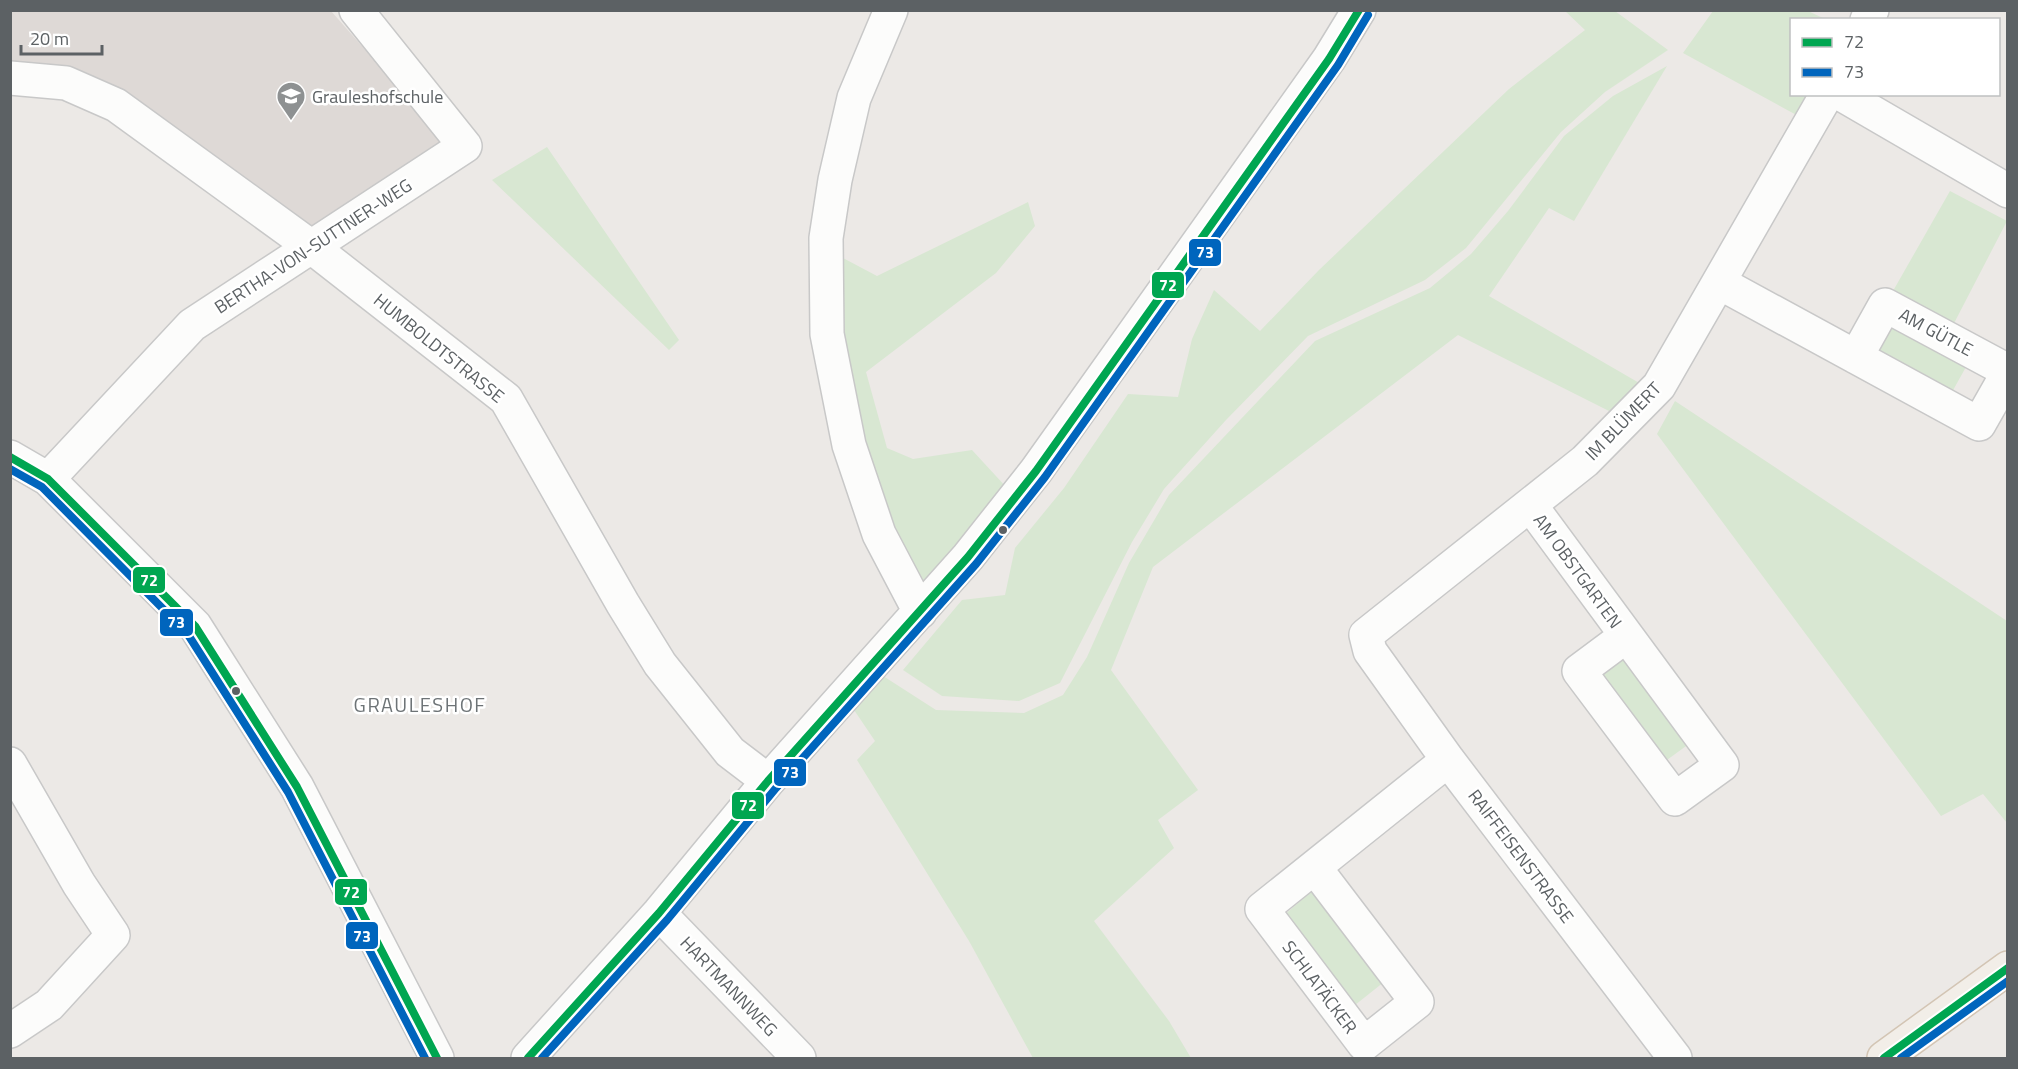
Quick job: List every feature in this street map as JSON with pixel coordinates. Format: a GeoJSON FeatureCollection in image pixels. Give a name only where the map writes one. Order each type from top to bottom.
{"type":"FeatureCollection","features":[{"type":"Feature","properties":{"kind":"main road"},"geometry":{"type":"LineString","coordinates":[[1884,1059],[2007,968]]}},
{"type":"Feature","properties":{"kind":"street","name":"BERTHA-VON-SUTTNER-WEG"},"geometry":{"type":"LineString","coordinates":[[48,479],[192,325],[313,248],[465,146],[356,10]]}},
{"type":"Feature","properties":{"kind":"street"},"geometry":{"type":"LineString","coordinates":[[891,10],[854,98],[836,180],[826,238],[828,334],[849,445],[879,534],[920,612]]}},
{"type":"Feature","properties":{"kind":"street"},"geometry":{"type":"LineString","coordinates":[[528,1059],[659,913],[768,781],[920,612],[1036,471],[1329,59],[1359,10]]}},
{"type":"Feature","properties":{"kind":"street","name":"HUMBOLDTSTRASSE"},"geometry":{"type":"LineString","coordinates":[[10,78],[66,83],[116,105],[313,248],[506,399],[622,604],[660,664],[730,752],[768,781]]}},
{"type":"Feature","properties":{"kind":"street","name":"IM BLÜMERT"},"geometry":{"type":"LineString","coordinates":[[1370,651],[1366,635],[1585,461],[1659,386],[1826,96]]}},
{"type":"Feature","properties":{"kind":"street"},"geometry":{"type":"LineString","coordinates":[[1844,96],[2007,191]]}},
{"type":"Feature","properties":{"kind":"street","name":"AM GÜTLE"},"geometry":{"type":"LineString","coordinates":[[1720,283],[1856,357],[1980,424],[2007,372],[1885,305],[1856,357]]}},
{"type":"Feature","properties":{"kind":"street"},"geometry":{"type":"LineString","coordinates":[[10,457],[48,479],[195,626],[297,787],[437,1059]]}},
{"type":"Feature","properties":{"kind":"street","name":"AM OBSTGARTEN"},"geometry":{"type":"LineString","coordinates":[[1531,506],[1722,765],[1675,800],[1579,671],[1626,636]]}},
{"type":"Feature","properties":{"kind":"street","name":"RAIFFEISENSTRASSE"},"geometry":{"type":"LineString","coordinates":[[1370,651],[1448,760],[1675,1059]]}},
{"type":"Feature","properties":{"kind":"street","name":"SCHLATÄCKER"},"geometry":{"type":"LineString","coordinates":[[1315,868],[1417,1002],[1364,1044],[1262,909],[1448,760]]}},
{"type":"Feature","properties":{"kind":"street"},"geometry":{"type":"LineString","coordinates":[[10,764],[79,884],[112,935],[49,1005],[10,1031]]}},
{"type":"Feature","properties":{"kind":"street","name":"HARTMANNWEG"},"geometry":{"type":"LineString","coordinates":[[659,913],[799,1059]]}},
{"type":"Feature","properties":{"kind":"shaded area","name":"Grauleshofschule"},"geometry":{"type":"Polygon","coordinates":[[[10,11],[331,11],[449,145],[313,236],[121,97],[11,67],[10,11]]]}},
{"type":"Feature","properties":{"kind":"green space"},"geometry":{"type":"Polygon","coordinates":[[[1565,11],[1615,11],[1668,50],[1605,92],[1561,132],[1466,248],[1425,280],[1308,336],[1226,420],[1164,489],[1132,542],[1060,683],[1019,701],[942,696],[903,670],[962,600],[1005,595],[1015,548],[1064,488],[1128,394],[1178,397],[1192,339],[1214,290],[1260,331],[1319,270],[1509,89],[1585,30],[1565,11]]]}},
{"type":"Feature","properties":{"kind":"green space"},"geometry":{"type":"Polygon","coordinates":[[[1713,11],[1808,11],[1823,18],[1790,18],[1790,96],[1815,96],[1802,118],[1683,53],[1713,11]]]}},
{"type":"Feature","properties":{"kind":"green space"},"geometry":{"type":"Polygon","coordinates":[[[1667,66],[1574,221],[1549,208],[1489,296],[1641,384],[1609,411],[1458,335],[1153,567],[1111,670],[1198,790],[1158,820],[1174,848],[1094,921],[1169,1021],[1191,1058],[1033,1058],[969,941],[857,760],[875,741],[852,707],[880,674],[936,710],[1024,713],[1063,695],[1087,657],[1129,563],[1169,495],[1315,341],[1430,288],[1471,254],[1508,211],[1564,136],[1613,96],[1667,66]]]}},
{"type":"Feature","properties":{"kind":"green space"},"geometry":{"type":"Polygon","coordinates":[[[547,147],[679,340],[669,350],[492,180],[547,147]]]}},
{"type":"Feature","properties":{"kind":"green space"},"geometry":{"type":"Polygon","coordinates":[[[1950,191],[2007,221],[1950,331],[1889,298],[1950,191]]]}},
{"type":"Feature","properties":{"kind":"green space"},"geometry":{"type":"Polygon","coordinates":[[[1028,202],[1035,226],[996,273],[866,372],[887,448],[913,459],[972,450],[1007,488],[924,584],[890,521],[862,443],[843,331],[843,258],[877,276],[1028,202]]]}},
{"type":"Feature","properties":{"kind":"green space"},"geometry":{"type":"Polygon","coordinates":[[[1887,311],[1971,358],[1947,401],[1863,356],[1887,311]]]}},
{"type":"Feature","properties":{"kind":"green space"},"geometry":{"type":"Polygon","coordinates":[[[1675,401],[2007,621],[2007,823],[1983,794],[1941,816],[1657,434],[1675,401]]]}},
{"type":"Feature","properties":{"kind":"green space"},"geometry":{"type":"Polygon","coordinates":[[[1625,651],[1693,741],[1660,765],[1592,675],[1625,651]]]}},
{"type":"Feature","properties":{"kind":"green space"},"geometry":{"type":"Polygon","coordinates":[[[1313,890],[1384,982],[1350,1009],[1282,917],[1313,890]]]}},
{"type":"Feature","properties":{"kind":"transit line","name":"72"},"geometry":{"type":"LineString","coordinates":[[528,1058],[659,913],[768,781],[968,557],[1036,471],[1329,59],[1359,10]]}},
{"type":"Feature","properties":{"kind":"transit line","name":"73"},"geometry":{"type":"LineString","coordinates":[[542,1058],[667,920],[776,788],[976,564],[1045,477],[1338,65],[1368,15]]}},
{"type":"Feature","properties":{"kind":"transit line","name":"72"},"geometry":{"type":"LineString","coordinates":[[10,457],[48,479],[195,626],[297,787],[437,1058]]}},
{"type":"Feature","properties":{"kind":"transit line","name":"73"},"geometry":{"type":"LineString","coordinates":[[10,469],[42,487],[187,633],[288,792],[425,1058]]}},
{"type":"Feature","properties":{"kind":"transit line","name":"72"},"geometry":{"type":"LineString","coordinates":[[1884,1058],[2008,968]]}},
{"type":"Feature","properties":{"kind":"transit line","name":"73"},"geometry":{"type":"LineString","coordinates":[[1901,1058],[2008,981]]}},
{"type":"Feature","properties":{"kind":"place","name":"Grauleshofschule"},"geometry":{"type":"Point","coordinates":[291,122]}},
{"type":"Feature","properties":{"kind":"district","name":"GRAULESHOF"},"geometry":{"type":"Point","coordinates":[420,704]}}]}
